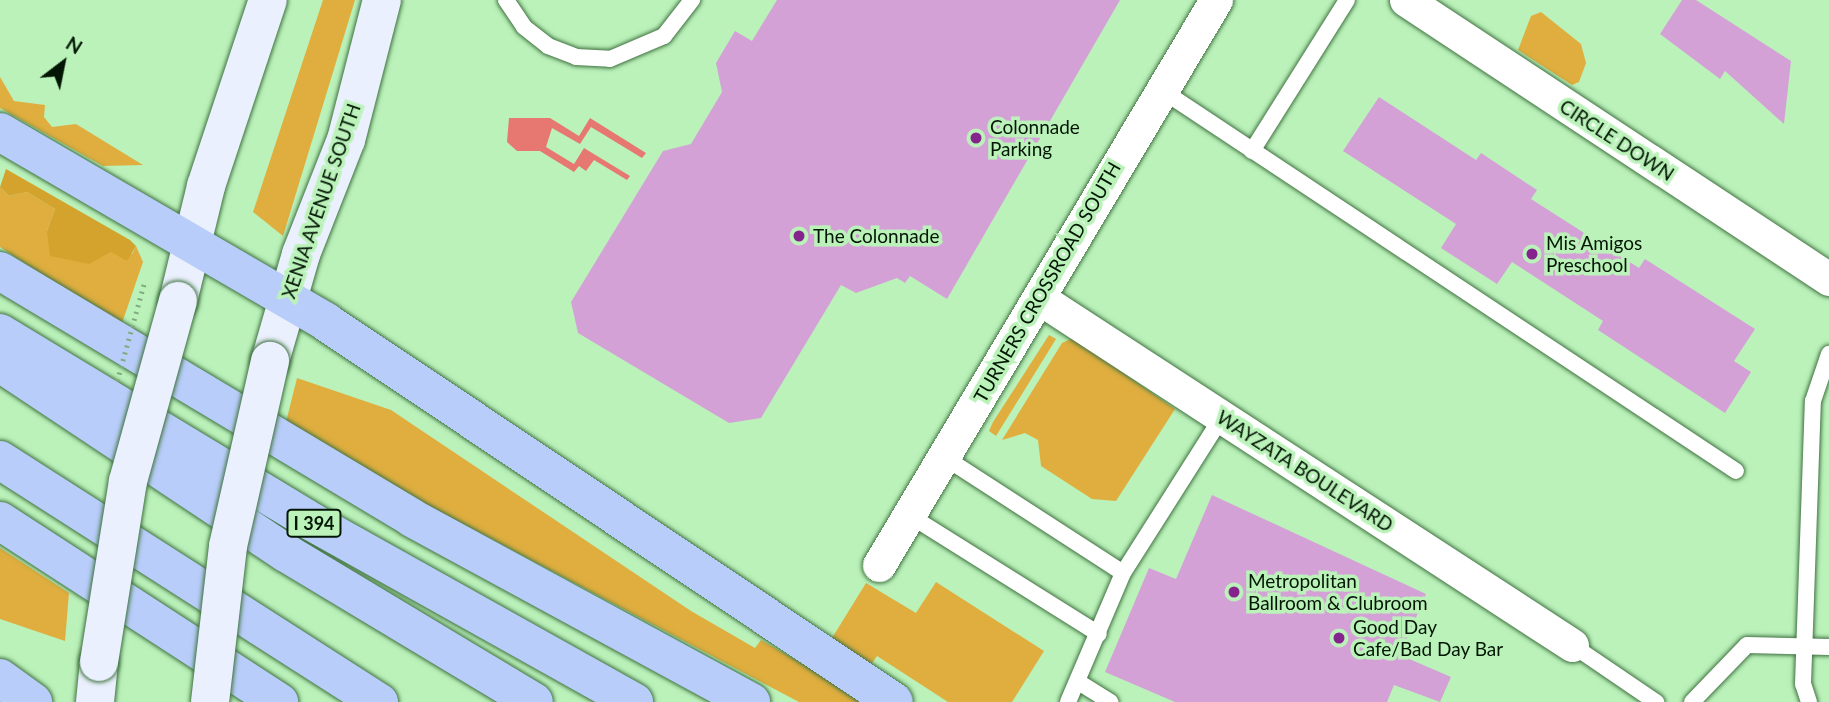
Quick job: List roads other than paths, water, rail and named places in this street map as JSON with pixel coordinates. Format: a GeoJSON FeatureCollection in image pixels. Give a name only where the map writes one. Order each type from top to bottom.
{"type":"FeatureCollection","features":[{"type":"Feature","properties":{"kind":"highway"},"geometry":{"type":"LineString","coordinates":[[0,132],[287,299],[894,702]]}},
{"type":"Feature","properties":{"kind":"highway"},"geometry":{"type":"LineString","coordinates":[[0,271],[412,518],[751,702]]}},
{"type":"Feature","properties":{"kind":"highway","name":"I 394"},"geometry":{"type":"LineString","coordinates":[[0,333],[312,522],[634,702]]}},
{"type":"Feature","properties":{"kind":"highway"},"geometry":{"type":"LineString","coordinates":[[0,363],[286,554],[534,702]]}},
{"type":"Feature","properties":{"kind":"highway"},"geometry":{"type":"LineString","coordinates":[[0,460],[379,702]]}},
{"type":"Feature","properties":{"kind":"highway"},"geometry":{"type":"LineString","coordinates":[[0,521],[279,702]]}},
{"type":"Feature","properties":{"kind":"highway"},"geometry":{"type":"LineString","coordinates":[[0,678],[33,702]]}},
{"type":"Feature","properties":{"kind":"street"},"geometry":{"type":"LineString","coordinates":[[95,702],[128,481],[178,301],[191,242],[268,0]]}},
{"type":"Feature","properties":{"kind":"street","name":"XENIA AVENUE SOUTH"},"geometry":{"type":"LineString","coordinates":[[210,702],[228,546],[270,360],[287,299],[346,139],[383,0]]}},
{"type":"Feature","properties":{"kind":"street","name":"TURNERS CROSSROAD SOUTH"},"geometry":{"type":"LineString","coordinates":[[879,565],[1160,89],[1216,0]]}},
{"type":"Feature","properties":{"kind":"street","name":"CIRCLE DOWN"},"geometry":{"type":"LineString","coordinates":[[1406,0],[1829,279]]}},
{"type":"Feature","properties":{"kind":"street","name":"WAYZATA BOULEVARD"},"geometry":{"type":"LineString","coordinates":[[1039,298],[1572,645]]}},
{"type":"Feature","properties":{"kind":"lane"},"geometry":{"type":"LineString","coordinates":[[506,0],[524,27],[548,46],[576,57],[610,59],[664,36],[692,0]]}},
{"type":"Feature","properties":{"kind":"lane"},"geometry":{"type":"LineString","coordinates":[[1252,151],[1347,0]]}},
{"type":"Feature","properties":{"kind":"lane"},"geometry":{"type":"LineString","coordinates":[[1160,89],[1736,471]]}},
{"type":"Feature","properties":{"kind":"lane"},"geometry":{"type":"LineString","coordinates":[[1809,702],[1805,643],[1813,401],[1829,354]]}},
{"type":"Feature","properties":{"kind":"lane"},"geometry":{"type":"LineString","coordinates":[[1068,702],[1080,683],[1123,572],[1222,417]]}},
{"type":"Feature","properties":{"kind":"lane"},"geometry":{"type":"LineString","coordinates":[[944,457],[1123,572]]}},
{"type":"Feature","properties":{"kind":"lane"},"geometry":{"type":"LineString","coordinates":[[909,515],[1099,634]]}},
{"type":"Feature","properties":{"kind":"lane"},"geometry":{"type":"LineString","coordinates":[[1692,702],[1747,645],[1805,643],[1829,647]]}},
{"type":"Feature","properties":{"kind":"lane"},"geometry":{"type":"LineString","coordinates":[[1572,645],[1656,702]]}},
{"type":"Feature","properties":{"kind":"lane"},"geometry":{"type":"LineString","coordinates":[[1080,683],[1110,702]]}},
{"type":"Feature","properties":{"kind":"place","name":"Colonnade Parking"},"geometry":{"type":"Point","coordinates":[976,138]}},
{"type":"Feature","properties":{"kind":"place","name":"The Colonnade"},"geometry":{"type":"Point","coordinates":[799,236]}},
{"type":"Feature","properties":{"kind":"place","name":"Mis Amigos Preschool"},"geometry":{"type":"Point","coordinates":[1532,254]}},
{"type":"Feature","properties":{"kind":"place","name":"Metropolitan Ballroom & Clubroom"},"geometry":{"type":"Point","coordinates":[1234,592]}},
{"type":"Feature","properties":{"kind":"place","name":"Good Day Cafe/Bad Day Bar"},"geometry":{"type":"Point","coordinates":[1339,638]}}]}
